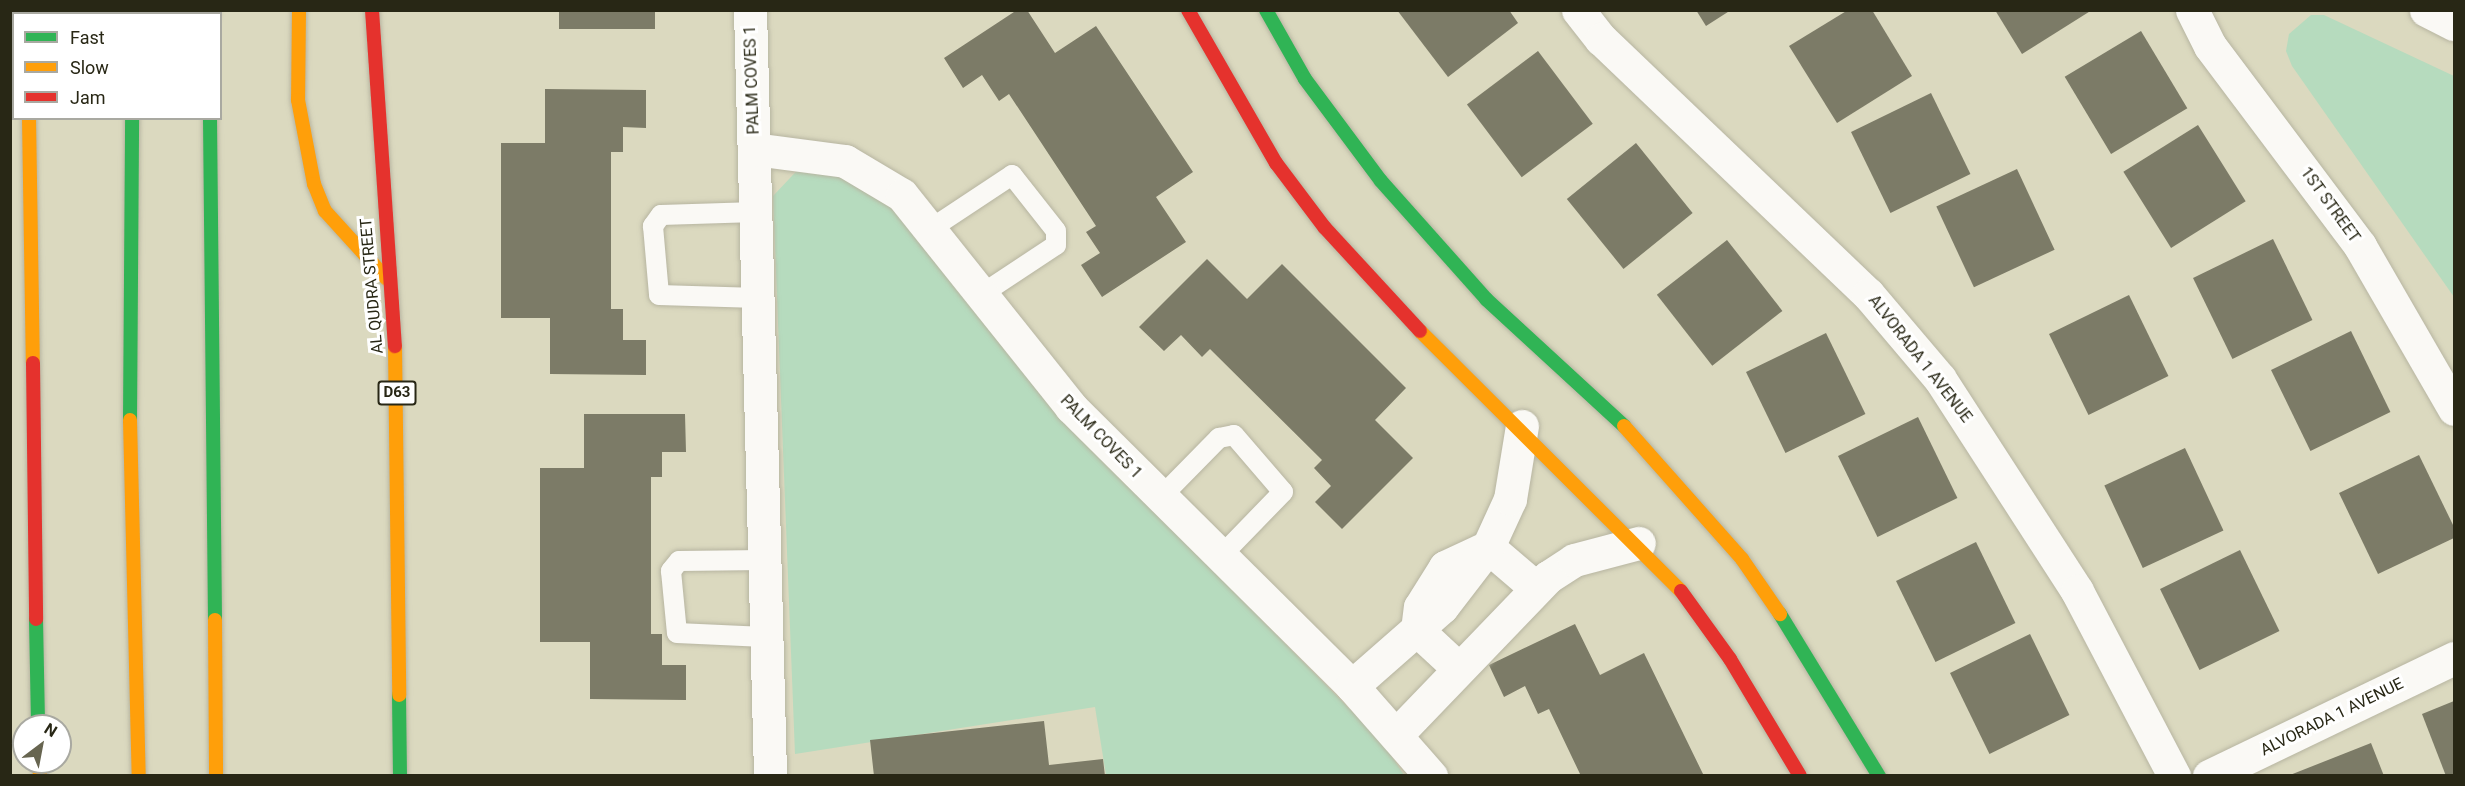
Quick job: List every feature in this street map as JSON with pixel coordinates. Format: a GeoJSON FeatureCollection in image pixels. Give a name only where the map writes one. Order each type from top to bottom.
{"type":"FeatureCollection","features":[{"type":"Feature","properties":{"kind":"main road"},"geometry":{"type":"LineString","coordinates":[[299,10],[298,100],[314,184],[325,211],[386,278]]}},
{"type":"Feature","properties":{"kind":"main road","name":"AL QUDRA STREET"},"geometry":{"type":"LineString","coordinates":[[372,10],[386,278],[398,432],[400,776]]}},
{"type":"Feature","properties":{"kind":"main road"},"geometry":{"type":"LineString","coordinates":[[1188,10],[1276,163],[1325,228],[1378,289],[1522,426],[1639,543],[1730,659],[1800,776]]}},
{"type":"Feature","properties":{"kind":"main road"},"geometry":{"type":"LineString","coordinates":[[1266,10],[1305,79],[1381,181],[1486,299],[1622,423],[1742,559],[1794,633],[1879,776]]}},
{"type":"Feature","properties":{"kind":"main road"},"geometry":{"type":"LineString","coordinates":[[29,120],[38,714]]}},
{"type":"Feature","properties":{"kind":"main road"},"geometry":{"type":"LineString","coordinates":[[132,120],[128,329],[139,776]]}},
{"type":"Feature","properties":{"kind":"main road"},"geometry":{"type":"LineString","coordinates":[[210,120],[208,338],[216,776]]}},
{"type":"Feature","properties":{"kind":"street","name":"PALM COVES 1"},"geometry":{"type":"LineString","coordinates":[[750,10],[770,776]]}},
{"type":"Feature","properties":{"kind":"street","name":"ALVORADA 1 AVENUE"},"geometry":{"type":"LineString","coordinates":[[1578,10],[1601,39],[1868,294],[1940,379],[2077,591],[2174,776]]}},
{"type":"Feature","properties":{"kind":"street","name":"1ST STREET"},"geometry":{"type":"LineString","coordinates":[[2192,10],[2210,46],[2360,246],[2454,409]]}},
{"type":"Feature","properties":{"kind":"street"},"geometry":{"type":"LineString","coordinates":[[2426,10],[2454,24]]}},
{"type":"Feature","properties":{"kind":"street","name":"PALM COVES 1"},"geometry":{"type":"LineString","coordinates":[[754,149],[824,155],[866,170],[902,195],[932,228],[980,296],[1071,407],[1352,686],[1397,734],[1431,776]]}},
{"type":"Feature","properties":{"kind":"street"},"geometry":{"type":"LineString","coordinates":[[1352,686],[1417,630],[1488,547],[1510,499],[1522,426]]}},
{"type":"Feature","properties":{"kind":"street"},"geometry":{"type":"LineString","coordinates":[[1397,734],[1536,588],[1574,560],[1639,543]]}},
{"type":"Feature","properties":{"kind":"street"},"geometry":{"type":"LineString","coordinates":[[1488,547],[1536,588]]}},
{"type":"Feature","properties":{"kind":"street"},"geometry":{"type":"LineString","coordinates":[[1417,630],[1458,668]]}},
{"type":"Feature","properties":{"kind":"street","name":"ALVORADA 1 AVENUE"},"geometry":{"type":"LineString","coordinates":[[2209,776],[2454,658]]}},
{"type":"Feature","properties":{"kind":"lane"},"geometry":{"type":"LineString","coordinates":[[932,228],[1012,175],[1056,231],[1056,245],[980,296]]}},
{"type":"Feature","properties":{"kind":"lane"},"geometry":{"type":"LineString","coordinates":[[756,212],[661,215],[653,226],[659,295],[758,298]]}},
{"type":"Feature","properties":{"kind":"lane"},"geometry":{"type":"LineString","coordinates":[[1161,497],[1219,438],[1234,435],[1283,492],[1221,556]]}},
{"type":"Feature","properties":{"kind":"lane"},"geometry":{"type":"LineString","coordinates":[[764,560],[679,561],[671,571],[676,633],[765,638]]}},
{"type":"Feature","properties":{"kind":"green space"},"geometry":{"type":"Polygon","coordinates":[[[2311,15],[2324,15],[2454,76],[2454,297],[2292,66],[2286,51],[2289,34],[2311,15]]]}},
{"type":"Feature","properties":{"kind":"green space"},"geometry":{"type":"Polygon","coordinates":[[[807,160],[887,196],[1263,621],[1383,743],[1404,775],[1106,775],[1095,707],[795,754],[773,196],[807,160]]]}},
{"type":"Feature","properties":{"kind":"building"},"geometry":{"type":"Polygon","coordinates":[[[559,10],[655,10],[655,29],[559,29],[559,10]]]}},
{"type":"Feature","properties":{"kind":"building"},"geometry":{"type":"Polygon","coordinates":[[[1017,10],[1027,10],[1055,53],[1096,26],[1193,172],[1156,197],[1186,242],[1102,297],[1081,265],[1100,253],[1086,232],[1096,226],[1009,94],[999,101],[982,75],[963,88],[944,58],[1017,10]]]}},
{"type":"Feature","properties":{"kind":"building"},"geometry":{"type":"Polygon","coordinates":[[[1397,10],[1509,10],[1518,23],[1448,77],[1397,10]]]}},
{"type":"Feature","properties":{"kind":"building"},"geometry":{"type":"Polygon","coordinates":[[[1696,10],[1731,10],[1706,26],[1696,10]]]}},
{"type":"Feature","properties":{"kind":"building"},"geometry":{"type":"Polygon","coordinates":[[[1848,10],[1872,10],[1912,76],[1837,123],[1789,46],[1848,10]]]}},
{"type":"Feature","properties":{"kind":"building"},"geometry":{"type":"Polygon","coordinates":[[[1995,10],[2092,10],[2022,54],[1995,10]]]}},
{"type":"Feature","properties":{"kind":"building"},"geometry":{"type":"Polygon","coordinates":[[[2141,31],[2187,108],[2111,154],[2065,77],[2141,31]]]}},
{"type":"Feature","properties":{"kind":"building"},"geometry":{"type":"Polygon","coordinates":[[[1538,51],[1593,124],[1522,177],[1467,105],[1538,51]]]}},
{"type":"Feature","properties":{"kind":"building"},"geometry":{"type":"Polygon","coordinates":[[[545,89],[646,90],[646,128],[623,127],[623,152],[611,152],[611,309],[623,309],[623,340],[646,340],[646,375],[550,374],[550,318],[501,318],[501,143],[545,143],[545,89]]]}},
{"type":"Feature","properties":{"kind":"building"},"geometry":{"type":"Polygon","coordinates":[[[1931,93],[1970,174],[1890,213],[1851,132],[1931,93]]]}},
{"type":"Feature","properties":{"kind":"building"},"geometry":{"type":"Polygon","coordinates":[[[2198,125],[2246,201],[2171,248],[2123,172],[2198,125]]]}},
{"type":"Feature","properties":{"kind":"building"},"geometry":{"type":"Polygon","coordinates":[[[1636,143],[1693,213],[1623,269],[1567,199],[1636,143]]]}},
{"type":"Feature","properties":{"kind":"building"},"geometry":{"type":"Polygon","coordinates":[[[2017,169],[2055,250],[1974,287],[1936,207],[2017,169]]]}},
{"type":"Feature","properties":{"kind":"building"},"geometry":{"type":"Polygon","coordinates":[[[2273,239],[2312,320],[2232,359],[2193,278],[2273,239]]]}},
{"type":"Feature","properties":{"kind":"building"},"geometry":{"type":"Polygon","coordinates":[[[1727,240],[1782,311],[1712,366],[1657,295],[1727,240]]]}},
{"type":"Feature","properties":{"kind":"building"},"geometry":{"type":"Polygon","coordinates":[[[1207,259],[1247,299],[1282,264],[1406,388],[1375,420],[1413,458],[1342,529],[1315,502],[1331,486],[1314,468],[1322,460],[1210,349],[1202,357],[1181,335],[1164,351],[1139,327],[1207,259]]]}},
{"type":"Feature","properties":{"kind":"building"},"geometry":{"type":"Polygon","coordinates":[[[2129,295],[2168,376],[2088,415],[2049,334],[2129,295]]]}},
{"type":"Feature","properties":{"kind":"building"},"geometry":{"type":"Polygon","coordinates":[[[2351,331],[2390,412],[2310,451],[2271,370],[2351,331]]]}},
{"type":"Feature","properties":{"kind":"building"},"geometry":{"type":"Polygon","coordinates":[[[1826,333],[1865,414],[1785,453],[1746,372],[1826,333]]]}},
{"type":"Feature","properties":{"kind":"building"},"geometry":{"type":"Polygon","coordinates":[[[584,414],[685,414],[686,452],[662,452],[662,477],[651,477],[651,634],[662,634],[662,665],[686,665],[686,700],[590,699],[590,642],[540,642],[540,468],[584,468],[584,414]]]}},
{"type":"Feature","properties":{"kind":"building"},"geometry":{"type":"Polygon","coordinates":[[[1918,417],[1957,498],[1877,537],[1838,456],[1918,417]]]}},
{"type":"Feature","properties":{"kind":"building"},"geometry":{"type":"Polygon","coordinates":[[[2185,448],[2223,530],[2143,568],[2104,486],[2185,448]]]}},
{"type":"Feature","properties":{"kind":"building"},"geometry":{"type":"Polygon","coordinates":[[[2419,455],[2454,527],[2454,538],[2378,574],[2339,493],[2419,455]]]}},
{"type":"Feature","properties":{"kind":"building"},"geometry":{"type":"Polygon","coordinates":[[[1976,542],[2015,623],[1935,662],[1896,581],[1976,542]]]}},
{"type":"Feature","properties":{"kind":"building"},"geometry":{"type":"Polygon","coordinates":[[[2240,550],[2279,631],[2199,670],[2160,589],[2240,550]]]}},
{"type":"Feature","properties":{"kind":"building"},"geometry":{"type":"Polygon","coordinates":[[[1575,624],[1600,675],[1644,653],[1704,776],[1581,776],[1549,709],[1538,714],[1525,686],[1504,697],[1489,665],[1575,624]]]}},
{"type":"Feature","properties":{"kind":"building"},"geometry":{"type":"Polygon","coordinates":[[[2030,634],[2069,715],[1989,754],[1950,673],[2030,634]]]}},
{"type":"Feature","properties":{"kind":"building"},"geometry":{"type":"Polygon","coordinates":[[[2454,701],[2454,776],[2446,776],[2422,714],[2454,701]]]}},
{"type":"Feature","properties":{"kind":"building"},"geometry":{"type":"Polygon","coordinates":[[[1044,721],[1049,765],[1103,759],[1105,776],[874,776],[870,740],[1044,721]]]}},
{"type":"Feature","properties":{"kind":"building"},"geometry":{"type":"Polygon","coordinates":[[[2371,743],[2384,776],[2290,776],[2290,775],[2371,743]]]}},
{"type":"Feature","properties":{"kind":"traffic: fast"},"geometry":{"type":"LineString","coordinates":[[1266,10],[1305,79],[1381,181],[1486,299],[1624,426]]}},
{"type":"Feature","properties":{"kind":"traffic: fast"},"geometry":{"type":"LineString","coordinates":[[130,420],[132,120]]}},
{"type":"Feature","properties":{"kind":"traffic: fast"},"geometry":{"type":"LineString","coordinates":[[210,120],[215,620]]}},
{"type":"Feature","properties":{"kind":"traffic: fast"},"geometry":{"type":"LineString","coordinates":[[1780,614],[1879,776]]}},
{"type":"Feature","properties":{"kind":"traffic: fast"},"geometry":{"type":"LineString","coordinates":[[36,619],[38,714]]}},
{"type":"Feature","properties":{"kind":"traffic: fast"},"geometry":{"type":"LineString","coordinates":[[399,695],[400,776]]}},
{"type":"Feature","properties":{"kind":"traffic: slow"},"geometry":{"type":"LineString","coordinates":[[299,10],[298,100],[314,184],[325,211],[386,278]]}},
{"type":"Feature","properties":{"kind":"traffic: slow"},"geometry":{"type":"LineString","coordinates":[[29,120],[33,363]]}},
{"type":"Feature","properties":{"kind":"traffic: slow"},"geometry":{"type":"LineString","coordinates":[[1420,331],[1681,591]]}},
{"type":"Feature","properties":{"kind":"traffic: slow"},"geometry":{"type":"LineString","coordinates":[[395,346],[399,695]]}},
{"type":"Feature","properties":{"kind":"traffic: slow"},"geometry":{"type":"LineString","coordinates":[[130,420],[139,776]]}},
{"type":"Feature","properties":{"kind":"traffic: slow"},"geometry":{"type":"LineString","coordinates":[[1624,426],[1742,559],[1780,614]]}},
{"type":"Feature","properties":{"kind":"traffic: slow"},"geometry":{"type":"LineString","coordinates":[[215,620],[216,776]]}},
{"type":"Feature","properties":{"kind":"traffic: jam"},"geometry":{"type":"LineString","coordinates":[[372,10],[395,346]]}},
{"type":"Feature","properties":{"kind":"traffic: jam"},"geometry":{"type":"LineString","coordinates":[[1188,10],[1276,163],[1325,228],[1420,331]]}},
{"type":"Feature","properties":{"kind":"traffic: jam"},"geometry":{"type":"LineString","coordinates":[[33,363],[36,619]]}},
{"type":"Feature","properties":{"kind":"traffic: jam"},"geometry":{"type":"LineString","coordinates":[[1681,591],[1730,659],[1800,776]]}}]}
